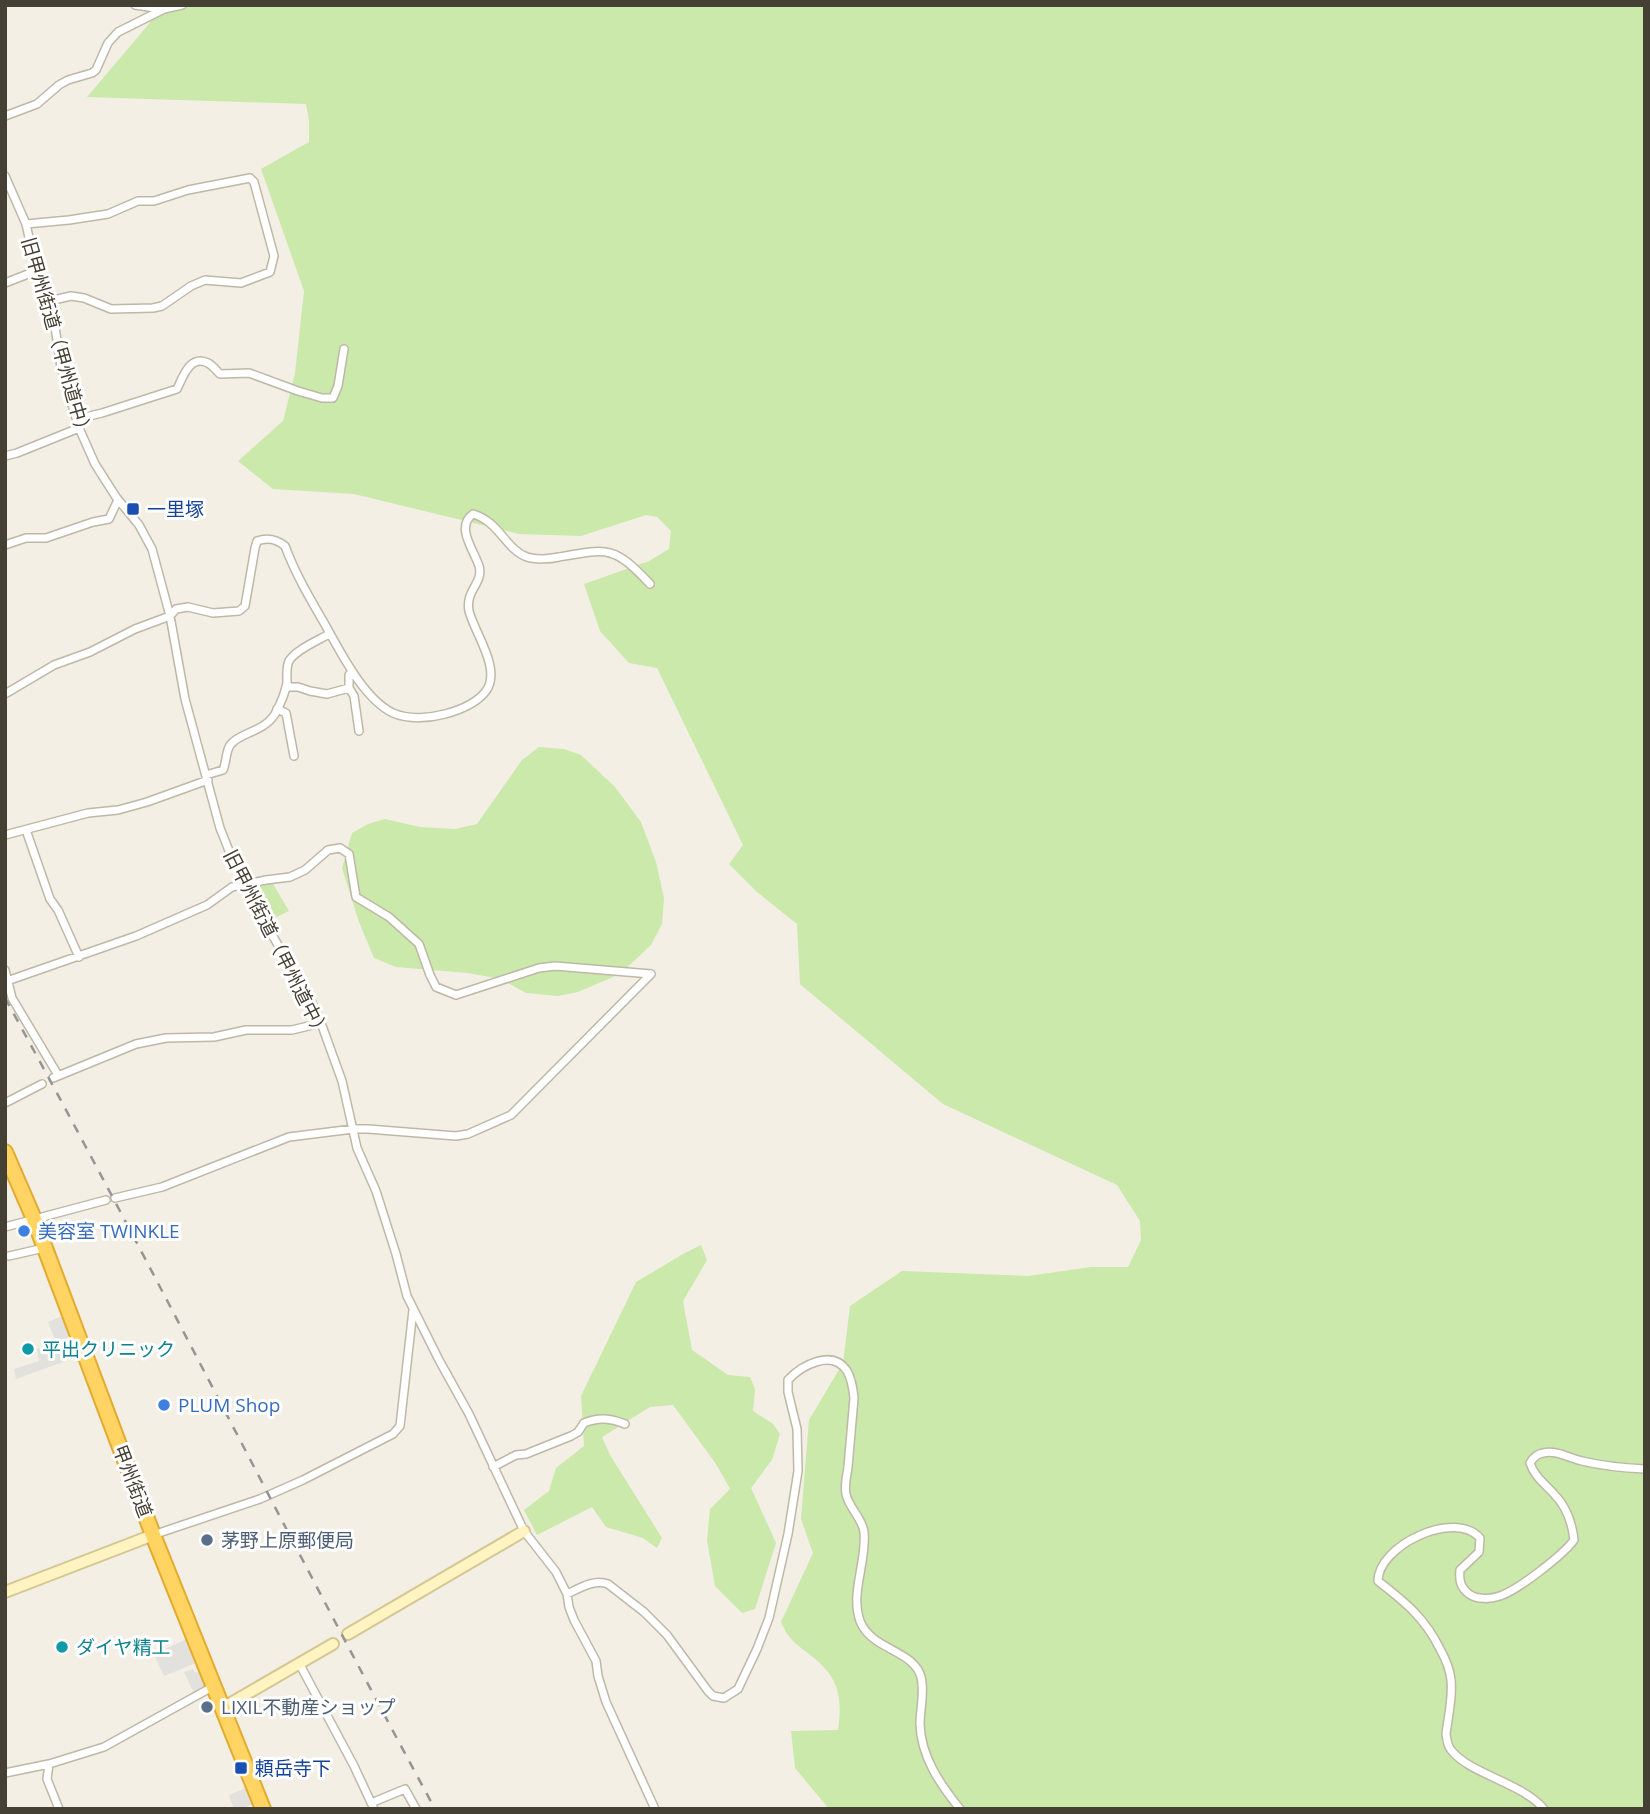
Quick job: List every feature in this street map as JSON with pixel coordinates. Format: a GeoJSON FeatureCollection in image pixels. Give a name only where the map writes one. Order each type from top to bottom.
{"type":"FeatureCollection","features":[{"type":"Feature","properties":{"kind":"highway","name":"甲州街道"},"geometry":{"type":"LineString","coordinates":[[5,1152],[34,1219],[153,1535],[263,1809]]}},
{"type":"Feature","properties":{"kind":"street"},"geometry":{"type":"LineString","coordinates":[[135,5],[164,9]]}},
{"type":"Feature","properties":{"kind":"street"},"geometry":{"type":"LineString","coordinates":[[5,116],[37,104],[68,80],[92,73],[96,70],[108,43],[118,32],[164,9],[182,5]]}},
{"type":"Feature","properties":{"kind":"street","name":"旧甲州街道（甲州道中）"},"geometry":{"type":"LineString","coordinates":[[5,176],[26,224],[36,269],[52,307],[61,367],[79,428],[95,464],[118,500],[139,525],[152,549],[170,616],[185,699],[220,828],[233,861],[321,1023],[342,1081],[357,1148],[376,1191],[413,1309],[400,1426],[393,1434],[260,1499],[153,1535]]}},
{"type":"Feature","properties":{"kind":"street"},"geometry":{"type":"LineString","coordinates":[[26,224],[108,214],[138,201],[154,201],[188,190],[250,178],[254,182],[274,256],[270,272],[242,283],[205,280],[191,286],[163,306],[153,308],[111,309],[84,298],[71,296],[49,301]]}},
{"type":"Feature","properties":{"kind":"street"},"geometry":{"type":"LineString","coordinates":[[5,283],[36,269]]}},
{"type":"Feature","properties":{"kind":"street"},"geometry":{"type":"LineString","coordinates":[[77,419],[177,388],[188,365],[198,360],[208,363],[220,374],[249,373],[321,398],[333,398],[338,386],[344,349]]}},
{"type":"Feature","properties":{"kind":"street"},"geometry":{"type":"LineString","coordinates":[[5,456],[79,428]]}},
{"type":"Feature","properties":{"kind":"street"},"geometry":{"type":"LineString","coordinates":[[5,545],[26,538],[46,538],[109,519],[118,500]]}},
{"type":"Feature","properties":{"kind":"street"},"geometry":{"type":"LineString","coordinates":[[5,694],[54,665],[170,616],[176,609],[188,607],[213,613],[239,611],[245,606],[257,541],[269,538],[285,546],[312,603],[352,671],[384,707],[394,714],[406,717],[440,715],[460,710],[488,690],[491,671],[488,657],[469,609],[470,593],[480,579],[480,569],[465,530],[467,518],[473,513],[485,517],[512,547],[527,557],[551,559],[595,551],[612,552],[634,566],[650,584]]}},
{"type":"Feature","properties":{"kind":"street"},"geometry":{"type":"LineString","coordinates":[[5,835],[88,813],[118,810],[147,802],[223,770],[232,743],[269,722],[277,709],[286,687],[289,661],[299,651],[329,634]]}},
{"type":"Feature","properties":{"kind":"street"},"geometry":{"type":"LineString","coordinates":[[352,671],[349,675],[349,688],[354,696],[359,730]]}},
{"type":"Feature","properties":{"kind":"street"},"geometry":{"type":"LineString","coordinates":[[286,687],[327,694],[349,688]]}},
{"type":"Feature","properties":{"kind":"street"},"geometry":{"type":"LineString","coordinates":[[277,709],[286,713],[294,756]]}},
{"type":"Feature","properties":{"kind":"street"},"geometry":{"type":"LineString","coordinates":[[26,830],[50,899],[58,910],[79,957]]}},
{"type":"Feature","properties":{"kind":"street"},"geometry":{"type":"LineString","coordinates":[[8,981],[136,936],[191,913],[232,887],[290,877],[305,870],[328,850],[340,848],[349,853],[356,897],[389,917],[419,944],[436,987],[456,995],[539,968],[555,966],[651,974],[511,1115],[468,1134],[456,1136],[353,1129],[289,1138],[162,1187],[115,1198]]}},
{"type":"Feature","properties":{"kind":"street"},"geometry":{"type":"LineString","coordinates":[[5,970],[12,998],[56,1077],[136,1044],[166,1038],[214,1037],[246,1030],[292,1030],[321,1023]]}},
{"type":"Feature","properties":{"kind":"street"},"geometry":{"type":"LineString","coordinates":[[5,1103],[43,1084]]}},
{"type":"Feature","properties":{"kind":"street"},"geometry":{"type":"LineString","coordinates":[[5,1227],[106,1200]]}},
{"type":"Feature","properties":{"kind":"street"},"geometry":{"type":"LineString","coordinates":[[9,1256],[44,1248]]}},
{"type":"Feature","properties":{"kind":"street"},"geometry":{"type":"LineString","coordinates":[[413,1309],[469,1413],[524,1531],[556,1572],[567,1594],[569,1607],[596,1661],[606,1702],[655,1809]]}},
{"type":"Feature","properties":{"kind":"street"},"geometry":{"type":"LineString","coordinates":[[567,1594],[595,1582],[608,1584],[667,1634],[708,1692],[724,1698],[738,1689],[769,1618],[788,1534],[798,1471],[797,1429],[788,1392],[788,1380],[796,1372],[821,1360],[840,1364],[852,1383],[854,1398],[846,1495],[864,1532],[857,1607],[860,1621],[866,1632],[881,1645],[917,1666],[923,1684],[921,1739],[929,1764],[960,1809]]}},
{"type":"Feature","properties":{"kind":"street"},"geometry":{"type":"LineString","coordinates":[[494,1467],[516,1455],[526,1454],[571,1436],[578,1432],[584,1423],[597,1418],[613,1419],[625,1424]]}},
{"type":"Feature","properties":{"kind":"street"},"geometry":{"type":"LineString","coordinates":[[1544,1809],[1516,1788],[1466,1762],[1451,1750],[1446,1734],[1451,1680],[1447,1661],[1425,1622],[1402,1599],[1378,1581],[1378,1575],[1385,1560],[1417,1535],[1433,1529],[1466,1528],[1479,1538],[1479,1552],[1460,1570],[1459,1581],[1471,1596],[1497,1597],[1511,1591],[1567,1549],[1574,1540],[1572,1522],[1557,1497],[1531,1468],[1530,1463],[1534,1457],[1543,1453],[1557,1453],[1596,1464],[1645,1468]]}},
{"type":"Feature","properties":{"kind":"street"},"geometry":{"type":"LineString","coordinates":[[348,1634],[524,1531]]}},
{"type":"Feature","properties":{"kind":"street"},"geometry":{"type":"LineString","coordinates":[[5,1592],[153,1535]]}},
{"type":"Feature","properties":{"kind":"street"},"geometry":{"type":"LineString","coordinates":[[223,1707],[334,1644]]}},
{"type":"Feature","properties":{"kind":"street"},"geometry":{"type":"LineString","coordinates":[[299,1664],[354,1766],[372,1806],[405,1788],[416,1809]]}},
{"type":"Feature","properties":{"kind":"street"},"geometry":{"type":"LineString","coordinates":[[5,1773],[48,1764],[104,1747],[215,1686]]}},
{"type":"Feature","properties":{"kind":"street"},"geometry":{"type":"LineString","coordinates":[[48,1764],[47,1779],[59,1809]]}},
{"type":"Feature","properties":{"kind":"green space"},"geometry":{"type":"Polygon","coordinates":[[[165,5],[1645,5],[1645,1809],[829,1809],[795,1768],[791,1731],[838,1730],[839,1696],[832,1678],[819,1662],[792,1640],[781,1622],[813,1553],[801,1519],[809,1420],[843,1363],[850,1306],[902,1271],[1028,1276],[1091,1267],[1128,1267],[1141,1240],[1140,1221],[1117,1185],[943,1104],[800,984],[797,924],[757,892],[729,864],[743,845],[657,668],[629,663],[600,631],[584,584],[649,561],[669,549],[671,531],[657,517],[646,515],[581,536],[519,534],[354,494],[273,489],[238,461],[283,421],[295,373],[304,291],[261,169],[309,142],[309,120],[306,104],[87,97],[165,5]]]}},
{"type":"Feature","properties":{"kind":"green space"},"geometry":{"type":"Polygon","coordinates":[[[539,747],[564,749],[581,755],[615,787],[641,822],[656,862],[664,898],[662,924],[651,945],[620,974],[578,992],[558,996],[526,993],[501,979],[468,973],[396,967],[374,958],[342,868],[352,833],[385,819],[420,827],[455,829],[477,824],[522,760],[539,747]]]}},
{"type":"Feature","properties":{"kind":"green space"},"geometry":{"type":"Polygon","coordinates":[[[272,882],[289,911],[268,921],[252,885],[272,882]]]}},
{"type":"Feature","properties":{"kind":"green space"},"geometry":{"type":"Polygon","coordinates":[[[701,1245],[707,1260],[683,1301],[692,1350],[728,1375],[750,1377],[755,1389],[753,1411],[773,1424],[780,1434],[772,1460],[751,1488],[776,1543],[755,1609],[742,1613],[715,1586],[707,1540],[710,1509],[730,1489],[716,1464],[673,1405],[650,1407],[602,1437],[610,1455],[662,1538],[657,1548],[643,1538],[606,1527],[592,1507],[537,1535],[524,1510],[549,1491],[556,1468],[584,1446],[581,1396],[636,1282],[701,1245]]]}},
{"type":"Feature","properties":{"kind":"shaded area"},"geometry":{"type":"Polygon","coordinates":[[[65,1315],[79,1356],[16,1379],[14,1369],[39,1361],[37,1349],[55,1340],[48,1322],[65,1315]]]}},
{"type":"Feature","properties":{"kind":"shaded area"},"geometry":{"type":"Polygon","coordinates":[[[191,1637],[201,1661],[164,1676],[154,1654],[191,1637]]]}},
{"type":"Feature","properties":{"kind":"shaded area"},"geometry":{"type":"Polygon","coordinates":[[[193,1669],[195,1673],[205,1669],[212,1684],[194,1693],[184,1672],[193,1669]]]}},
{"type":"Feature","properties":{"kind":"shaded area"},"geometry":{"type":"Polygon","coordinates":[[[249,1787],[256,1803],[234,1809],[229,1795],[249,1787]]]}},
{"type":"Feature","properties":{"kind":"railway"},"geometry":{"type":"LineString","coordinates":[[5,998],[435,1809]]}},
{"type":"Feature","properties":{"kind":"place","name":"一里塚"},"geometry":{"type":"Point","coordinates":[133,509]}},
{"type":"Feature","properties":{"kind":"place","name":"美容室 TWINKLE"},"geometry":{"type":"Point","coordinates":[24,1231]}},
{"type":"Feature","properties":{"kind":"place","name":"平出クリニック"},"geometry":{"type":"Point","coordinates":[28,1349]}},
{"type":"Feature","properties":{"kind":"place","name":"PLUM Shop"},"geometry":{"type":"Point","coordinates":[164,1405]}},
{"type":"Feature","properties":{"kind":"place","name":"茅野上原郵便局"},"geometry":{"type":"Point","coordinates":[207,1540]}},
{"type":"Feature","properties":{"kind":"place","name":"ダイヤ精工"},"geometry":{"type":"Point","coordinates":[62,1647]}},
{"type":"Feature","properties":{"kind":"place","name":"LIXIL不動産ショップ"},"geometry":{"type":"Point","coordinates":[207,1707]}},
{"type":"Feature","properties":{"kind":"place","name":"頼岳寺下"},"geometry":{"type":"Point","coordinates":[241,1768]}}]}
